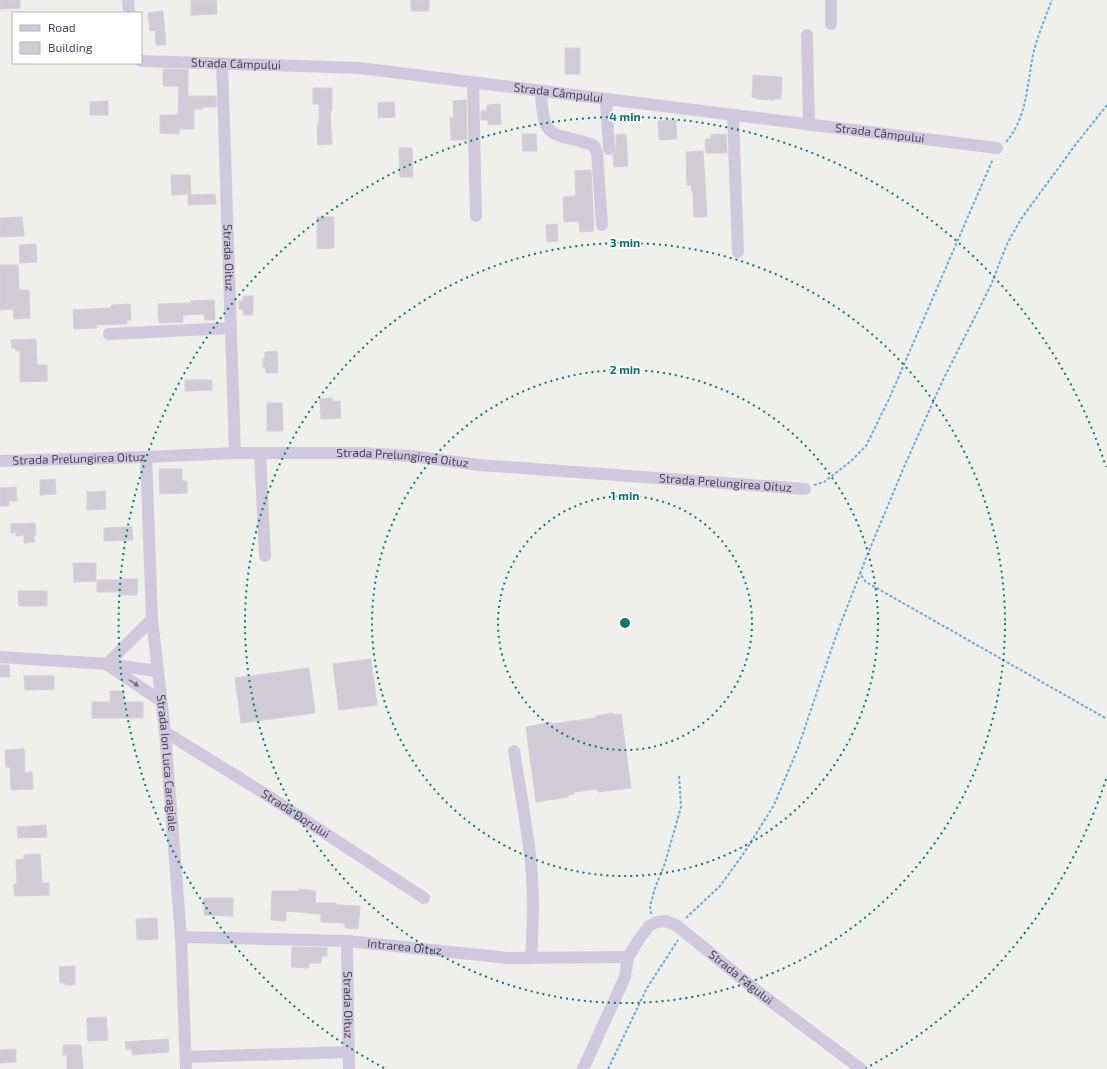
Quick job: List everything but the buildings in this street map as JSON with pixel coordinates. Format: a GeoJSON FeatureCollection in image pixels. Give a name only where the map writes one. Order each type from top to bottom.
{"type":"FeatureCollection","features":[{"type":"Feature","properties":{"kind":"street"},"geometry":{"type":"LineString","coordinates":[[128,0],[129,12]]}},
{"type":"Feature","properties":{"kind":"street"},"geometry":{"type":"LineString","coordinates":[[831,0],[831,24]]}},
{"type":"Feature","properties":{"kind":"street"},"geometry":{"type":"LineString","coordinates":[[807,35],[809,125]]}},
{"type":"Feature","properties":{"kind":"street","name":"Strada Câmpului"},"geometry":{"type":"LineString","coordinates":[[142,60],[360,68],[541,92],[997,148]]}},
{"type":"Feature","properties":{"kind":"street","name":"Strada Oituz"},"geometry":{"type":"LineString","coordinates":[[222,63],[235,453]]}},
{"type":"Feature","properties":{"kind":"street"},"geometry":{"type":"LineString","coordinates":[[473,82],[476,216]]}},
{"type":"Feature","properties":{"kind":"street"},"geometry":{"type":"LineString","coordinates":[[541,92],[542,112],[545,123],[552,133],[593,145],[597,152],[602,225]]}},
{"type":"Feature","properties":{"kind":"street"},"geometry":{"type":"LineString","coordinates":[[606,100],[609,148]]}},
{"type":"Feature","properties":{"kind":"street"},"geometry":{"type":"LineString","coordinates":[[733,116],[738,252]]}},
{"type":"Feature","properties":{"kind":"street"},"geometry":{"type":"LineString","coordinates":[[109,334],[231,328]]}},
{"type":"Feature","properties":{"kind":"street","name":"Strada Prelungirea Oituz"},"geometry":{"type":"LineString","coordinates":[[0,461],[311,452],[404,456],[480,465],[805,489]]}},
{"type":"Feature","properties":{"kind":"street"},"geometry":{"type":"LineString","coordinates":[[260,453],[265,556]]}},
{"type":"Feature","properties":{"kind":"street","name":"Strada Ion Luca Caragiale"},"geometry":{"type":"LineString","coordinates":[[146,457],[152,619],[165,732],[181,937],[186,1063]]}},
{"type":"Feature","properties":{"kind":"street"},"geometry":{"type":"LineString","coordinates":[[107,664],[152,619]]}},
{"type":"Feature","properties":{"kind":"street"},"geometry":{"type":"LineString","coordinates":[[0,657],[107,664],[157,671]]}},
{"type":"Feature","properties":{"kind":"street"},"geometry":{"type":"LineString","coordinates":[[107,664],[161,701]]}},
{"type":"Feature","properties":{"kind":"street","name":"Strada Dorului"},"geometry":{"type":"LineString","coordinates":[[165,732],[262,792],[424,898]]}},
{"type":"Feature","properties":{"kind":"street"},"geometry":{"type":"LineString","coordinates":[[514,751],[531,864],[531,958]]}},
{"type":"Feature","properties":{"kind":"street","name":"Strada Fagului"},"geometry":{"type":"LineString","coordinates":[[657,922],[665,921],[679,928],[767,998],[861,1069]]}},
{"type":"Feature","properties":{"kind":"street"},"geometry":{"type":"LineString","coordinates":[[583,1069],[625,977],[628,957],[649,926],[657,922]]}},
{"type":"Feature","properties":{"kind":"street","name":"Intrarea Oituz"},"geometry":{"type":"LineString","coordinates":[[181,937],[347,941],[486,956],[531,958],[628,957]]}},
{"type":"Feature","properties":{"kind":"street","name":"Strada Oituz"},"geometry":{"type":"LineString","coordinates":[[347,941],[349,1069]]}},
{"type":"Feature","properties":{"kind":"street"},"geometry":{"type":"LineString","coordinates":[[186,1063],[349,1052]]}},
{"type":"Feature","properties":{"kind":"path"},"geometry":{"type":"LineString","coordinates":[[805,489],[824,482],[850,462],[866,446],[889,399],[997,148],[1007,142],[1018,122],[1028,91],[1033,55],[1052,0]]}},
{"type":"Feature","properties":{"kind":"path"},"geometry":{"type":"LineString","coordinates":[[608,1069],[647,988],[674,946],[679,928],[689,916],[720,886],[744,853],[774,805],[798,748],[837,633],[866,558],[942,382],[991,285],[1007,244],[1021,219],[1076,144],[1107,105]]}},
{"type":"Feature","properties":{"kind":"path"},"geometry":{"type":"LineString","coordinates":[[860,574],[866,582],[1107,719]]}},
{"type":"Feature","properties":{"kind":"path"},"geometry":{"type":"LineString","coordinates":[[657,922],[651,914],[650,906],[655,888],[665,863],[681,807],[679,774]]}}]}
